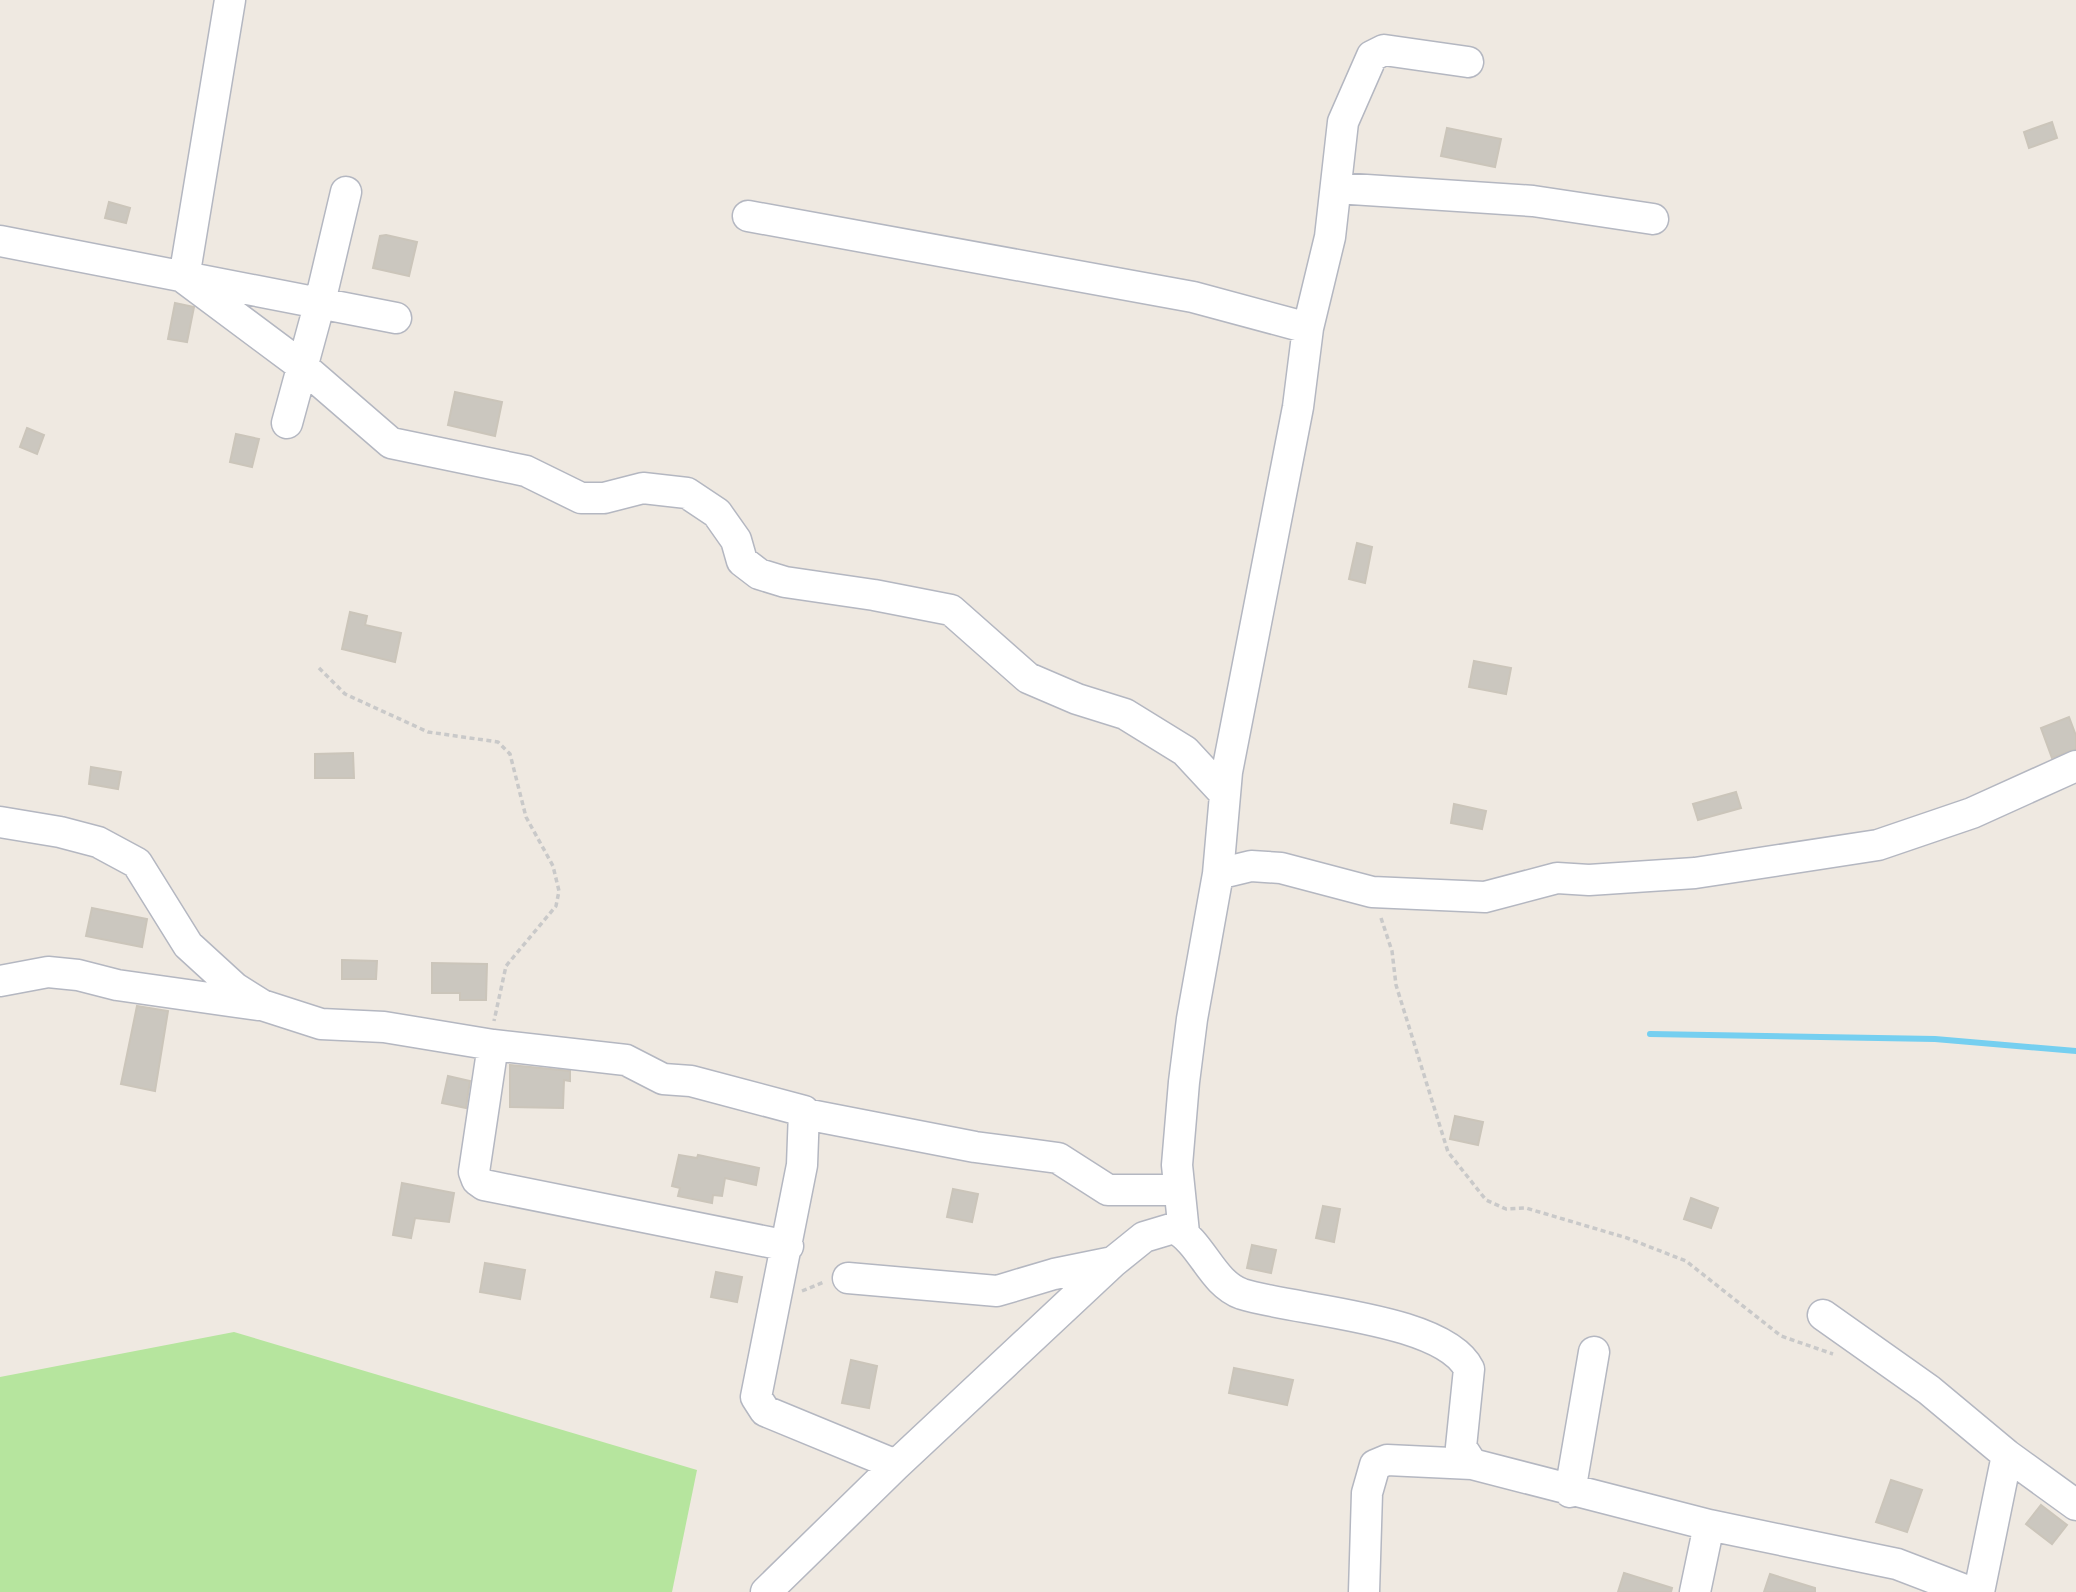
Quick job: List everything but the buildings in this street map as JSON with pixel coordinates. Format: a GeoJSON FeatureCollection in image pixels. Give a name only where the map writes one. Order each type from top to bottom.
{"type":"FeatureCollection","features":[{"type":"Feature","properties":{"kind":"street"},"geometry":{"type":"LineString","coordinates":[[184,278],[230,0]]}},
{"type":"Feature","properties":{"kind":"street"},"geometry":{"type":"LineString","coordinates":[[1184,1233],[1177,1165],[1192,1019],[1218,874],[1224,793],[1298,407],[1308,328],[1330,237],[1343,121],[1372,56],[1384,50],[1468,62]]}},
{"type":"Feature","properties":{"kind":"street"},"geometry":{"type":"LineString","coordinates":[[1336,188],[1532,201],[1653,219]]}},
{"type":"Feature","properties":{"kind":"street"},"geometry":{"type":"LineString","coordinates":[[287,423],[346,192]]}},
{"type":"Feature","properties":{"kind":"street"},"geometry":{"type":"LineString","coordinates":[[748,216],[1193,297],[1308,328]]}},
{"type":"Feature","properties":{"kind":"street"},"geometry":{"type":"LineString","coordinates":[[0,241],[396,318]]}},
{"type":"Feature","properties":{"kind":"street"},"geometry":{"type":"LineString","coordinates":[[184,278],[302,366],[391,443],[527,471],[581,498],[604,498],[643,488],[687,493],[717,513],[736,540],[742,561],[759,574],[785,582],[874,594],[951,610],[1028,678],[1077,699],[1125,714],[1185,751],[1224,793]]}},
{"type":"Feature","properties":{"kind":"street"},"geometry":{"type":"LineString","coordinates":[[1218,874],[1251,866],[1281,868],[1372,892],[1485,898],[1557,878],[1589,880],[1695,873],[1878,845],[1972,813],[2076,766]]}},
{"type":"Feature","properties":{"kind":"street"},"geometry":{"type":"LineString","coordinates":[[0,822],[60,832],[97,842],[137,863],[188,945],[235,988],[261,1005]]}},
{"type":"Feature","properties":{"kind":"street"},"geometry":{"type":"LineString","coordinates":[[0,981],[48,972],[78,975],[117,985],[261,1005],[321,1024],[384,1027],[494,1045],[626,1060],[663,1079],[691,1082],[779,1102],[799,1108],[805,1114],[975,1147],[1058,1158],[1108,1190],[1178,1190]]}},
{"type":"Feature","properties":{"kind":"street"},"geometry":{"type":"LineString","coordinates":[[494,1045],[474,1172],[477,1180],[484,1185],[788,1246]]}},
{"type":"Feature","properties":{"kind":"street"},"geometry":{"type":"LineString","coordinates":[[805,1114],[802,1165],[788,1246],[756,1397],[765,1411],[896,1465]]}},
{"type":"Feature","properties":{"kind":"street"},"geometry":{"type":"LineString","coordinates":[[766,1592],[896,1465],[1113,1262],[1144,1237],[1174,1228],[1184,1233],[1215,1273],[1239,1293],[1412,1329],[1453,1349],[1469,1369],[1461,1447],[1472,1464]]}},
{"type":"Feature","properties":{"kind":"street"},"geometry":{"type":"LineString","coordinates":[[848,1278],[998,1292],[1054,1274],[1113,1262]]}},
{"type":"Feature","properties":{"kind":"street"},"geometry":{"type":"LineString","coordinates":[[1823,1315],[1929,1390],[2007,1455],[2076,1505]]}},
{"type":"Feature","properties":{"kind":"street"},"geometry":{"type":"LineString","coordinates":[[1570,1492],[1594,1353]]}},
{"type":"Feature","properties":{"kind":"street"},"geometry":{"type":"LineString","coordinates":[[1979,1592],[2007,1455]]}},
{"type":"Feature","properties":{"kind":"street"},"geometry":{"type":"LineString","coordinates":[[1364,1592],[1367,1493],[1375,1465],[1387,1460],[1472,1464],[1570,1492],[1709,1525],[1897,1564],[1970,1592]]}},
{"type":"Feature","properties":{"kind":"street"},"geometry":{"type":"LineString","coordinates":[[1695,1592],[1709,1525]]}},
{"type":"Feature","properties":{"kind":"path"},"geometry":{"type":"LineString","coordinates":[[319,668],[345,694],[428,732],[498,742],[510,754],[526,817],[553,866],[559,891],[556,905],[506,966],[494,1012],[494,1045]]}},
{"type":"Feature","properties":{"kind":"path"},"geometry":{"type":"LineString","coordinates":[[1372,892],[1392,951],[1396,985],[1448,1152],[1486,1200],[1506,1209],[1526,1208],[1627,1238],[1686,1261],[1781,1336],[1838,1356]]}},
{"type":"Feature","properties":{"kind":"path"},"geometry":{"type":"LineString","coordinates":[[775,1303],[821,1283],[848,1278]]}},
{"type":"Feature","properties":{"kind":"green space"},"geometry":{"type":"Polygon","coordinates":[[[234,1332],[697,1470],[672,1592],[0,1592],[0,1377],[234,1332]]]}},
{"type":"Feature","properties":{"kind":"waterway"},"geometry":{"type":"LineString","coordinates":[[1650,1034],[1935,1039],[2076,1051]]}}]}
